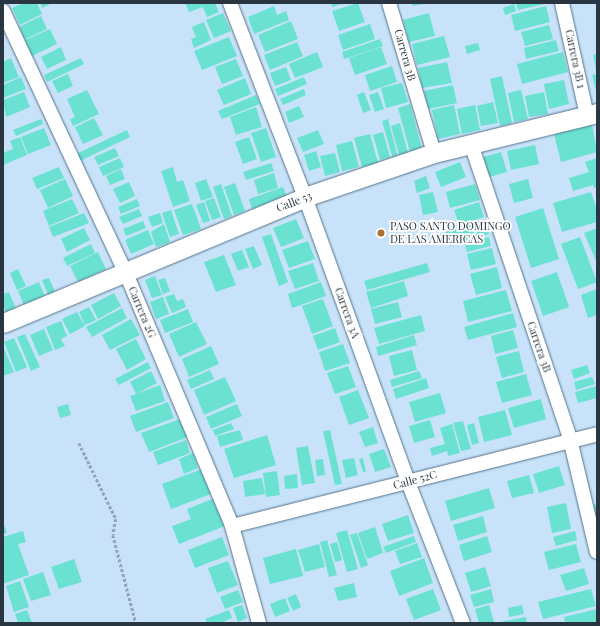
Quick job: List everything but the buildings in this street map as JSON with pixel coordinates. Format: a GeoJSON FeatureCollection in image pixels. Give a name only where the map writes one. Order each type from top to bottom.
{"type":"FeatureCollection","features":[{"type":"Feature","properties":{"kind":"street","name":"Carrera 3A"},"geometry":{"type":"LineString","coordinates":[[230,3],[305,197],[408,482],[463,623]]}},
{"type":"Feature","properties":{"kind":"street","name":"Carrera 3B"},"geometry":{"type":"LineString","coordinates":[[389,3],[434,153]]}},
{"type":"Feature","properties":{"kind":"street","name":"Carrera 3B 1"},"geometry":{"type":"LineString","coordinates":[[562,3],[594,117]]}},
{"type":"Feature","properties":{"kind":"street","name":"Carrera 2G"},"geometry":{"type":"LineString","coordinates":[[3,11],[124,271],[232,526],[259,623]]}},
{"type":"Feature","properties":{"kind":"street","name":"Calle 53"},"geometry":{"type":"LineString","coordinates":[[3,323],[124,271],[305,197],[434,153],[594,117]]}},
{"type":"Feature","properties":{"kind":"street","name":"Carrera 3B"},"geometry":{"type":"LineString","coordinates":[[471,144],[570,439],[597,552]]}},
{"type":"Feature","properties":{"kind":"street","name":"Calle 52C"},"geometry":{"type":"LineString","coordinates":[[232,526],[408,482],[570,439],[597,434]]}},
{"type":"Feature","properties":{"kind":"path"},"geometry":{"type":"LineString","coordinates":[[79,443],[116,519],[113,535],[136,623]]}},
{"type":"Feature","properties":{"kind":"place","name":"PASO SANTO DOMINGO DE LAS AMERICAS"},"geometry":{"type":"Point","coordinates":[381,233]}}]}
